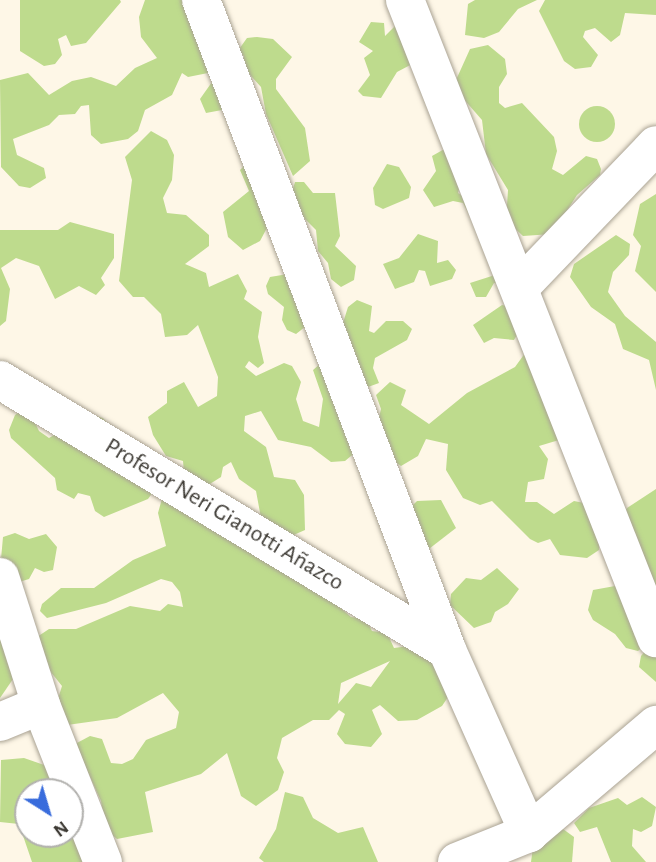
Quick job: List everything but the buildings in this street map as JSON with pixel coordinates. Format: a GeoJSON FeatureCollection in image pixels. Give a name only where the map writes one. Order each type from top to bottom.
{"type":"FeatureCollection","features":[{"type":"Feature","properties":{"kind":"street"},"geometry":{"type":"LineString","coordinates":[[201,0],[447,650],[529,833]]}},
{"type":"Feature","properties":{"kind":"street"},"geometry":{"type":"LineString","coordinates":[[405,0],[521,286],[656,638]]}},
{"type":"Feature","properties":{"kind":"street"},"geometry":{"type":"LineString","coordinates":[[521,286],[656,145]]}},
{"type":"Feature","properties":{"kind":"street","name":"Profesor Neri Gianotti Añazco"},"geometry":{"type":"LineString","coordinates":[[0,380],[447,650]]}},
{"type":"Feature","properties":{"kind":"street"},"geometry":{"type":"LineString","coordinates":[[0,577],[41,705],[103,862]]}},
{"type":"Feature","properties":{"kind":"street"},"geometry":{"type":"LineString","coordinates":[[0,722],[41,705]]}},
{"type":"Feature","properties":{"kind":"street"},"geometry":{"type":"LineString","coordinates":[[457,862],[529,833],[656,725]]}},
{"type":"Feature","properties":{"kind":"green space"},"geometry":{"type":"Polygon","coordinates":[[[20,0],[121,2],[86,43],[71,46],[66,35],[58,39],[62,55],[55,64],[44,66],[20,51],[20,0]]]}},
{"type":"Feature","properties":{"kind":"green space"},"geometry":{"type":"Polygon","coordinates":[[[145,0],[206,0],[222,110],[206,113],[200,99],[212,82],[208,73],[188,77],[182,73],[172,95],[145,110],[138,131],[128,139],[101,144],[91,135],[89,105],[81,106],[75,114],[59,115],[49,125],[13,139],[17,155],[44,168],[46,178],[30,188],[19,186],[1,167],[0,80],[28,73],[49,95],[72,81],[91,77],[116,86],[135,68],[157,58],[141,37],[139,17],[145,0]]]}},
{"type":"Feature","properties":{"kind":"green space"},"geometry":{"type":"Polygon","coordinates":[[[475,0],[537,0],[518,9],[499,32],[484,38],[465,35],[468,4],[475,0]]]}},
{"type":"Feature","properties":{"kind":"green space"},"geometry":{"type":"Polygon","coordinates":[[[545,0],[656,0],[656,15],[625,13],[620,35],[611,42],[595,28],[585,31],[583,37],[598,55],[591,67],[575,69],[564,61],[539,11],[545,0]]]}},
{"type":"Feature","properties":{"kind":"green space"},"geometry":{"type":"Polygon","coordinates":[[[371,22],[384,23],[385,36],[395,26],[416,62],[397,72],[381,98],[363,96],[358,91],[370,75],[364,58],[373,51],[359,42],[371,22]]]}},
{"type":"Feature","properties":{"kind":"green space"},"geometry":{"type":"Polygon","coordinates":[[[247,38],[273,39],[292,57],[276,79],[276,89],[305,128],[310,161],[293,176],[266,114],[261,87],[242,66],[244,56],[237,52],[247,38]]]}},
{"type":"Feature","properties":{"kind":"green space"},"geometry":{"type":"Polygon","coordinates":[[[488,45],[505,59],[507,74],[499,87],[499,103],[505,108],[522,103],[554,137],[557,151],[552,169],[563,175],[586,156],[597,159],[601,169],[600,175],[577,195],[552,234],[523,236],[506,220],[508,190],[486,154],[482,120],[461,96],[456,80],[470,49],[488,45]]]}},
{"type":"Feature","properties":{"kind":"green space"},"geometry":{"type":"Polygon","coordinates":[[[597,106],[610,111],[615,124],[610,137],[597,142],[584,137],[579,124],[584,111],[597,106]]]}},
{"type":"Feature","properties":{"kind":"green space"},"geometry":{"type":"Polygon","coordinates":[[[151,131],[167,140],[174,155],[172,180],[163,198],[167,213],[186,215],[209,235],[209,246],[185,264],[206,273],[209,287],[238,274],[247,291],[244,299],[262,312],[258,337],[264,363],[258,368],[249,361],[245,367],[256,376],[284,363],[292,366],[301,382],[296,399],[303,421],[319,427],[323,399],[313,370],[328,357],[363,446],[345,461],[331,462],[311,447],[278,440],[261,411],[245,416],[244,431],[266,447],[274,477],[295,480],[304,495],[305,530],[289,537],[336,604],[351,617],[366,619],[372,631],[387,633],[394,648],[409,646],[435,663],[450,694],[442,706],[417,720],[398,721],[380,705],[372,710],[382,734],[371,747],[345,744],[337,734],[345,714],[339,710],[329,720],[313,720],[282,738],[277,758],[284,772],[278,790],[256,806],[241,796],[227,753],[201,774],[145,792],[153,832],[117,839],[105,829],[101,801],[75,744],[90,736],[102,739],[111,763],[122,764],[133,759],[146,740],[176,728],[179,712],[163,693],[117,718],[67,725],[57,702],[62,686],[50,671],[39,670],[34,639],[49,629],[76,629],[130,606],[160,611],[168,604],[183,607],[180,592],[172,582],[161,579],[106,603],[47,618],[40,611],[42,604],[61,588],[94,588],[133,560],[166,546],[158,513],[163,495],[261,518],[256,491],[239,479],[231,462],[223,467],[221,477],[205,487],[184,473],[183,461],[166,456],[153,435],[148,417],[167,403],[167,391],[184,382],[198,407],[217,396],[218,377],[198,325],[187,335],[165,337],[161,314],[144,297],[133,297],[119,281],[132,180],[125,157],[151,131]],[[390,661],[341,683],[338,704],[356,683],[371,687],[390,661]]]}},
{"type":"Feature","properties":{"kind":"green space"},"geometry":{"type":"Polygon","coordinates":[[[448,147],[460,185],[458,193],[467,199],[471,218],[463,203],[453,201],[434,207],[423,190],[436,171],[432,156],[448,147]]]}},
{"type":"Feature","properties":{"kind":"green space"},"geometry":{"type":"Polygon","coordinates":[[[387,164],[399,167],[411,187],[409,198],[383,209],[375,205],[373,188],[387,164]]]}},
{"type":"Feature","properties":{"kind":"green space"},"geometry":{"type":"Polygon","coordinates":[[[244,166],[268,226],[260,241],[243,250],[228,237],[223,212],[249,191],[240,170],[244,166]]]}},
{"type":"Feature","properties":{"kind":"green space"},"geometry":{"type":"Polygon","coordinates":[[[295,182],[304,182],[313,193],[335,193],[340,236],[335,246],[356,266],[354,280],[341,287],[331,279],[328,263],[318,251],[316,230],[297,211],[292,192],[295,182]]]}},
{"type":"Feature","properties":{"kind":"green space"},"geometry":{"type":"Polygon","coordinates":[[[656,194],[656,292],[635,271],[641,246],[633,235],[640,204],[656,194]]]}},
{"type":"Feature","properties":{"kind":"green space"},"geometry":{"type":"Polygon","coordinates":[[[70,222],[114,234],[114,258],[101,278],[105,285],[96,295],[79,286],[55,299],[39,266],[16,258],[1,268],[10,289],[6,321],[0,326],[0,230],[58,230],[70,222]]]}},
{"type":"Feature","properties":{"kind":"green space"},"geometry":{"type":"Polygon","coordinates":[[[418,234],[438,241],[437,263],[448,260],[456,270],[452,279],[430,286],[425,271],[419,270],[414,282],[395,289],[383,264],[399,258],[418,234]]]}},
{"type":"Feature","properties":{"kind":"green space"},"geometry":{"type":"Polygon","coordinates":[[[616,235],[630,244],[629,255],[613,272],[608,292],[625,316],[656,342],[656,390],[649,360],[623,349],[615,324],[591,307],[570,277],[574,264],[616,235]]]}},
{"type":"Feature","properties":{"kind":"green space"},"geometry":{"type":"Polygon","coordinates":[[[288,274],[310,323],[296,334],[287,330],[282,320],[284,307],[268,294],[266,286],[270,277],[288,274]]]}},
{"type":"Feature","properties":{"kind":"green space"},"geometry":{"type":"Polygon","coordinates":[[[495,275],[512,285],[494,283],[486,297],[476,297],[470,283],[495,275]]]}},
{"type":"Feature","properties":{"kind":"green space"},"geometry":{"type":"Polygon","coordinates":[[[357,300],[372,306],[369,331],[374,333],[386,321],[403,321],[412,329],[407,340],[375,358],[373,368],[379,383],[368,387],[360,385],[342,326],[348,307],[357,300]]]}},
{"type":"Feature","properties":{"kind":"green space"},"geometry":{"type":"Polygon","coordinates":[[[502,305],[515,308],[521,328],[514,340],[494,338],[484,343],[473,325],[502,305]]]}},
{"type":"Feature","properties":{"kind":"green space"},"geometry":{"type":"Polygon","coordinates":[[[528,349],[569,437],[539,446],[548,459],[544,479],[528,482],[525,502],[537,502],[554,514],[574,501],[584,503],[599,543],[599,550],[587,558],[560,555],[550,539],[538,543],[530,539],[492,501],[480,505],[463,498],[446,470],[448,444],[426,439],[418,456],[401,466],[390,458],[376,430],[381,409],[376,395],[390,382],[406,390],[401,405],[429,424],[467,393],[515,367],[528,349]]]}},
{"type":"Feature","properties":{"kind":"green space"},"geometry":{"type":"Polygon","coordinates":[[[27,406],[39,431],[49,438],[89,414],[103,418],[158,485],[148,499],[104,517],[95,511],[90,496],[78,493],[74,499],[57,490],[55,478],[11,438],[9,430],[15,415],[27,406]]]}},
{"type":"Feature","properties":{"kind":"green space"},"geometry":{"type":"Polygon","coordinates":[[[656,489],[656,614],[622,518],[627,508],[656,489]]]}},
{"type":"Feature","properties":{"kind":"green space"},"geometry":{"type":"Polygon","coordinates":[[[441,500],[456,528],[425,552],[402,516],[417,501],[441,500]]]}},
{"type":"Feature","properties":{"kind":"green space"},"geometry":{"type":"Polygon","coordinates":[[[15,533],[29,539],[46,534],[57,547],[53,570],[44,572],[35,568],[29,579],[19,582],[0,570],[3,537],[15,533]]]}},
{"type":"Feature","properties":{"kind":"green space"},"geometry":{"type":"Polygon","coordinates":[[[497,568],[519,589],[508,604],[495,612],[491,622],[474,628],[450,605],[451,594],[466,578],[481,580],[497,568]]]}},
{"type":"Feature","properties":{"kind":"green space"},"geometry":{"type":"Polygon","coordinates":[[[0,575],[13,679],[0,698],[0,575]]]}},
{"type":"Feature","properties":{"kind":"green space"},"geometry":{"type":"Polygon","coordinates":[[[615,586],[628,592],[649,641],[638,651],[626,648],[615,634],[593,620],[588,610],[593,590],[615,586]]]}},
{"type":"Feature","properties":{"kind":"green space"},"geometry":{"type":"Polygon","coordinates":[[[656,638],[656,682],[639,667],[641,656],[656,638]]]}},
{"type":"Feature","properties":{"kind":"green space"},"geometry":{"type":"Polygon","coordinates":[[[24,758],[47,766],[56,778],[14,778],[14,823],[0,822],[1,760],[24,758]]]}},
{"type":"Feature","properties":{"kind":"green space"},"geometry":{"type":"Polygon","coordinates":[[[285,792],[303,797],[313,818],[338,833],[363,827],[378,862],[264,862],[259,858],[276,829],[285,792]]]}},
{"type":"Feature","properties":{"kind":"green space"},"geometry":{"type":"Polygon","coordinates":[[[642,797],[656,807],[652,826],[641,832],[633,829],[632,846],[646,862],[611,862],[597,827],[580,832],[574,823],[589,808],[618,798],[627,805],[642,797]]]}},
{"type":"Feature","properties":{"kind":"green space"},"geometry":{"type":"Polygon","coordinates":[[[563,829],[574,837],[572,862],[531,862],[533,847],[563,829]]]}},
{"type":"Feature","properties":{"kind":"green space"},"geometry":{"type":"Polygon","coordinates":[[[84,842],[93,862],[32,862],[27,848],[84,848],[84,842]]]}}]}
